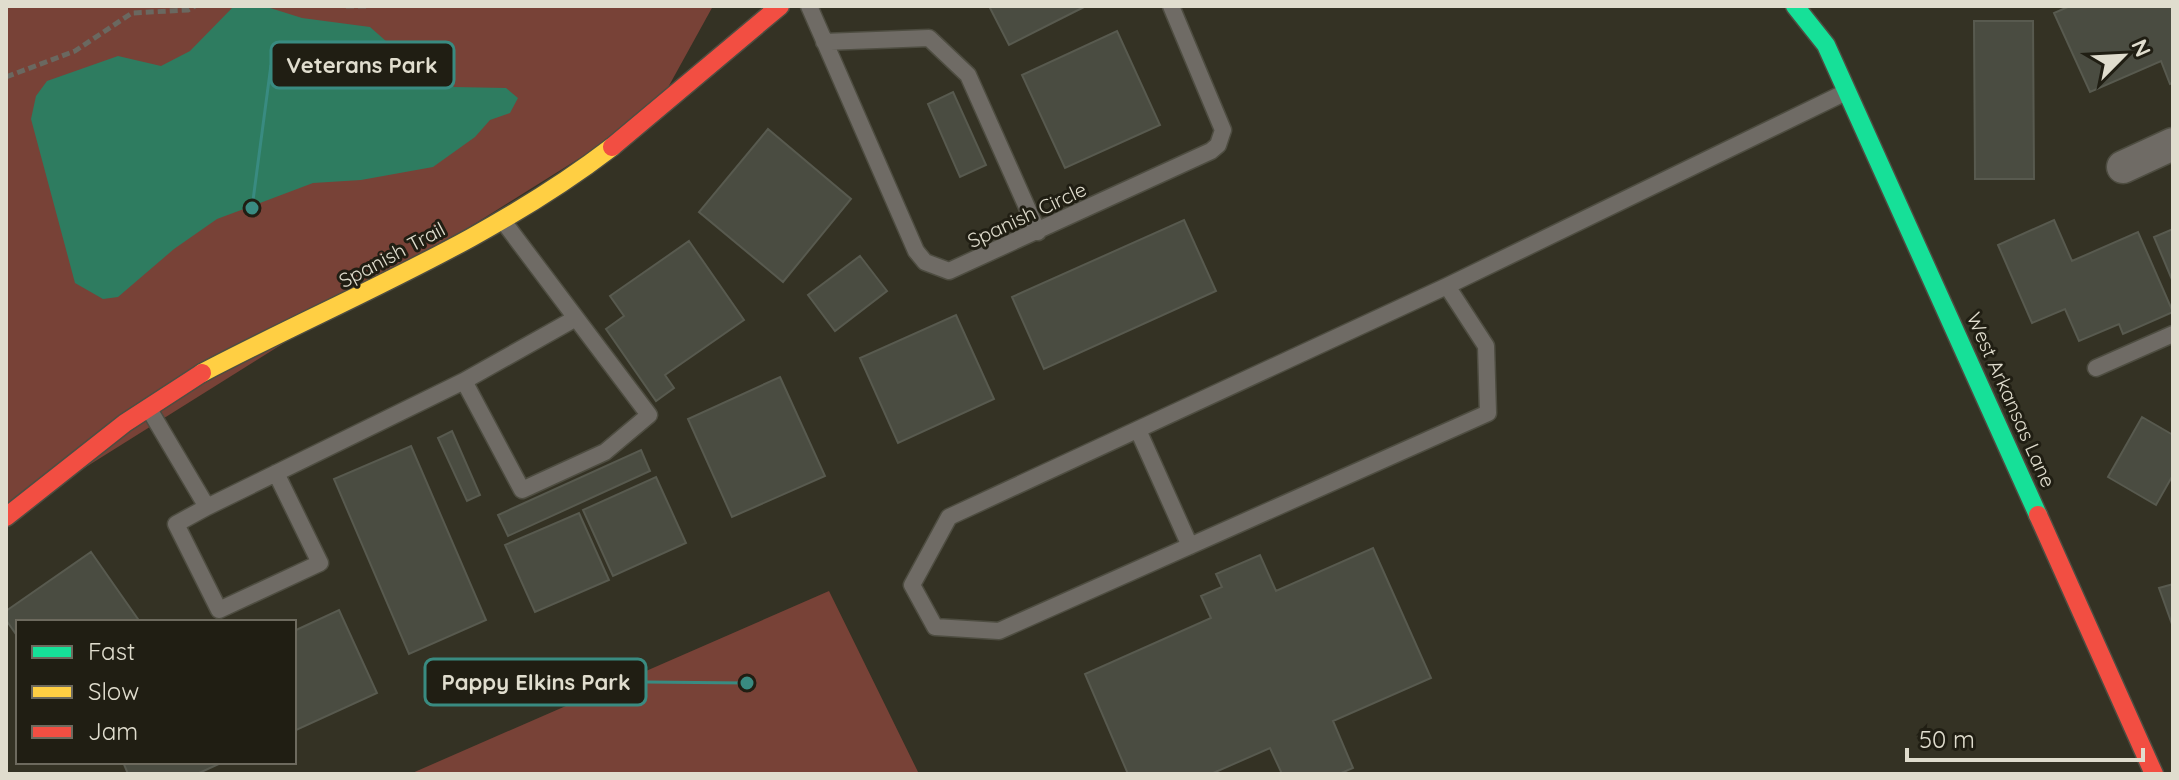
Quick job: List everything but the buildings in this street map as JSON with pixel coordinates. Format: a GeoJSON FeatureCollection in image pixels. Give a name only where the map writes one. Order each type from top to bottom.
{"type":"FeatureCollection","features":[{"type":"Feature","properties":{"kind":"street","name":"Spanish Trail"},"geometry":{"type":"LineString","coordinates":[[6,517],[149,409],[200,375],[404,276],[548,194],[613,147],[780,6]]}},
{"type":"Feature","properties":{"kind":"street","name":"West Arkansas Lane"},"geometry":{"type":"LineString","coordinates":[[1795,6],[1826,45],[2154,774]]}},
{"type":"Feature","properties":{"kind":"street","name":"West Arkansas Lane"},"geometry":{"type":"LineString","coordinates":[[1826,19],[1826,45]]}},
{"type":"Feature","properties":{"kind":"street"},"geometry":{"type":"LineString","coordinates":[[2123,167],[2173,144]]}},
{"type":"Feature","properties":{"kind":"lane","name":"Spanish Circle"},"geometry":{"type":"LineString","coordinates":[[809,6],[916,251],[925,262],[949,271],[960,269],[1218,145],[1223,130],[1171,6]]}},
{"type":"Feature","properties":{"kind":"lane"},"geometry":{"type":"LineString","coordinates":[[824,42],[929,38],[968,75],[1038,232]]}},
{"type":"Feature","properties":{"kind":"lane"},"geometry":{"type":"LineString","coordinates":[[1447,286],[1486,346],[1488,413],[999,631],[935,627],[912,585],[949,517],[1447,286],[1846,92]]}},
{"type":"Feature","properties":{"kind":"lane"},"geometry":{"type":"LineString","coordinates":[[464,381],[522,490],[605,452],[649,415],[502,220]]}},
{"type":"Feature","properties":{"kind":"lane"},"geometry":{"type":"LineString","coordinates":[[276,473],[320,563],[219,610],[176,524],[207,507],[276,473],[464,381],[576,318]]}},
{"type":"Feature","properties":{"kind":"lane"},"geometry":{"type":"LineString","coordinates":[[2096,368],[2173,334]]}},
{"type":"Feature","properties":{"kind":"lane"},"geometry":{"type":"LineString","coordinates":[[149,409],[207,507]]}},
{"type":"Feature","properties":{"kind":"lane"},"geometry":{"type":"LineString","coordinates":[[1138,430],[1190,546]]}},
{"type":"Feature","properties":{"kind":"path"},"geometry":{"type":"LineString","coordinates":[[6,77],[75,51],[132,13],[163,13],[195,6]]}},
{"type":"Feature","properties":{"kind":"path"},"geometry":{"type":"LineString","coordinates":[[346,6],[367,6]]}},
{"type":"Feature","properties":{"kind":"shaded area"},"geometry":{"type":"Polygon","coordinates":[[[6,6],[713,6],[655,111],[6,517],[6,6]]]}},
{"type":"Feature","properties":{"kind":"shaded area"},"geometry":{"type":"Polygon","coordinates":[[[234,6],[267,7],[302,18],[370,27],[427,77],[448,80],[454,87],[506,88],[518,98],[510,113],[490,120],[475,137],[433,167],[361,180],[313,183],[217,219],[174,249],[118,297],[103,299],[75,283],[31,119],[36,96],[47,81],[118,56],[161,66],[190,51],[234,6]]]}},
{"type":"Feature","properties":{"kind":"shaded area"},"geometry":{"type":"Polygon","coordinates":[[[829,591],[919,774],[410,774],[829,591]]]}},
{"type":"Feature","properties":{"kind":"traffic: fast"},"geometry":{"type":"LineString","coordinates":[[1795,6],[1826,45],[2038,515]]}},
{"type":"Feature","properties":{"kind":"traffic: slow"},"geometry":{"type":"LineString","coordinates":[[202,373],[412,269],[515,213],[612,147]]}},
{"type":"Feature","properties":{"kind":"traffic: jam"},"geometry":{"type":"LineString","coordinates":[[612,147],[780,6]]}},
{"type":"Feature","properties":{"kind":"traffic: jam"},"geometry":{"type":"LineString","coordinates":[[6,517],[125,423],[202,373]]}},
{"type":"Feature","properties":{"kind":"traffic: jam"},"geometry":{"type":"LineString","coordinates":[[2038,515],[2154,774]]}},
{"type":"Feature","properties":{"kind":"place","name":"Veterans Park"},"geometry":{"type":"Point","coordinates":[252,208]}},
{"type":"Feature","properties":{"kind":"place","name":"Pappy Elkins Park"},"geometry":{"type":"Point","coordinates":[747,683]}}]}
